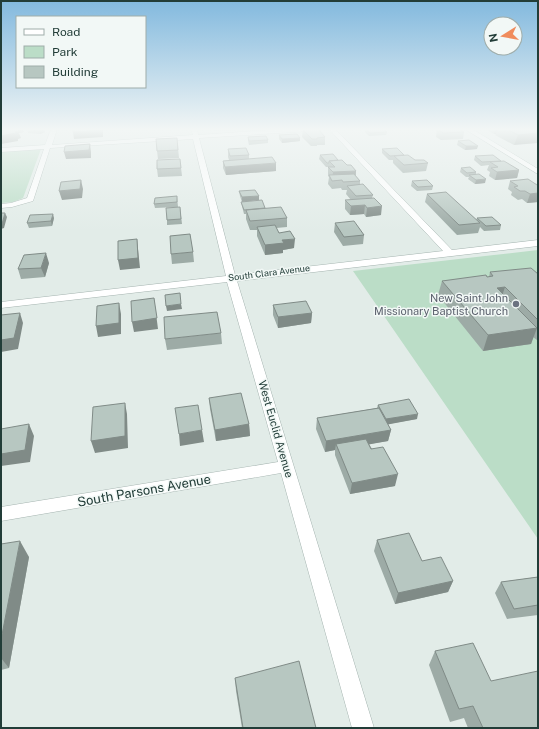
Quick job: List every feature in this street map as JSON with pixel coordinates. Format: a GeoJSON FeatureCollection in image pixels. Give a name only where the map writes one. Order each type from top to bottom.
{"type":"FeatureCollection","features":[{"type":"Feature","properties":{"kind":"street"},"geometry":{"type":"LineString","coordinates":[[1,206],[12,205],[30,199],[42,163]]}},
{"type":"Feature","properties":{"kind":"street","name":"West Euclid Avenue"},"geometry":{"type":"LineString","coordinates":[[202,163],[231,278],[363,728]]}},
{"type":"Feature","properties":{"kind":"street"},"geometry":{"type":"LineString","coordinates":[[364,163],[450,253]]}},
{"type":"Feature","properties":{"kind":"street"},"geometry":{"type":"LineString","coordinates":[[523,163],[538,172]]}},
{"type":"Feature","properties":{"kind":"street","name":"South Clara Avenue"},"geometry":{"type":"LineString","coordinates":[[1,305],[538,242]]}},
{"type":"Feature","properties":{"kind":"street","name":"South Parsons Avenue"},"geometry":{"type":"LineString","coordinates":[[1,514],[287,466]]}},
{"type":"Feature","properties":{"kind":"green space"},"geometry":{"type":"Polygon","coordinates":[[[1,163],[36,163],[23,198],[13,202],[1,203],[1,163]]]}},
{"type":"Feature","properties":{"kind":"green space"},"geometry":{"type":"Polygon","coordinates":[[[538,250],[538,539],[353,271],[538,250]]]}},
{"type":"Feature","properties":{"kind":"building"},"geometry":{"type":"Polygon","coordinates":[[[157,163],[180,163],[181,168],[157,169],[157,163]]]}},
{"type":"Feature","properties":{"kind":"building"},"geometry":{"type":"Polygon","coordinates":[[[224,163],[276,163],[225,167],[224,163]]]}},
{"type":"Feature","properties":{"kind":"building"},"geometry":{"type":"Polygon","coordinates":[[[331,163],[345,163],[347,165],[351,165],[356,171],[333,172],[328,167],[335,167],[331,163]]]}},
{"type":"Feature","properties":{"kind":"building"},"geometry":{"type":"Polygon","coordinates":[[[402,163],[428,163],[404,165],[402,163]]]}},
{"type":"Feature","properties":{"kind":"building"},"geometry":{"type":"Polygon","coordinates":[[[492,163],[507,163],[519,170],[497,172],[491,168],[498,167],[492,163]]]}},
{"type":"Feature","properties":{"kind":"building"},"geometry":{"type":"Polygon","coordinates":[[[470,167],[476,172],[467,173],[461,168],[470,167]]]}},
{"type":"Feature","properties":{"kind":"building"},"geometry":{"type":"Polygon","coordinates":[[[354,174],[360,181],[332,181],[329,175],[354,174]]]}},
{"type":"Feature","properties":{"kind":"building"},"geometry":{"type":"Polygon","coordinates":[[[479,174],[486,179],[476,180],[469,175],[479,174]]]}},
{"type":"Feature","properties":{"kind":"building"},"geometry":{"type":"Polygon","coordinates":[[[528,179],[537,185],[538,184],[538,193],[530,194],[525,191],[520,191],[514,187],[518,186],[510,181],[528,179]]]}},
{"type":"Feature","properties":{"kind":"building"},"geometry":{"type":"Polygon","coordinates":[[[81,180],[80,189],[59,191],[61,182],[81,180]]]}},
{"type":"Feature","properties":{"kind":"building"},"geometry":{"type":"Polygon","coordinates":[[[427,180],[433,186],[418,187],[412,181],[427,180]]]}},
{"type":"Feature","properties":{"kind":"building"},"geometry":{"type":"Polygon","coordinates":[[[363,184],[373,195],[356,196],[347,186],[363,184]]]}},
{"type":"Feature","properties":{"kind":"building"},"geometry":{"type":"Polygon","coordinates":[[[255,190],[259,196],[242,197],[239,191],[255,190]]]}},
{"type":"Feature","properties":{"kind":"building"},"geometry":{"type":"Polygon","coordinates":[[[446,192],[480,223],[459,225],[427,194],[446,192]]]}},
{"type":"Feature","properties":{"kind":"building"},"geometry":{"type":"Polygon","coordinates":[[[177,196],[177,202],[154,204],[155,198],[177,196]]]}},
{"type":"Feature","properties":{"kind":"building"},"geometry":{"type":"Polygon","coordinates":[[[374,198],[382,206],[367,208],[365,205],[351,206],[345,200],[374,198]]]}},
{"type":"Feature","properties":{"kind":"building"},"geometry":{"type":"Polygon","coordinates":[[[262,200],[265,208],[244,210],[241,202],[262,200]]]}},
{"type":"Feature","properties":{"kind":"building"},"geometry":{"type":"Polygon","coordinates":[[[180,207],[181,219],[167,220],[166,208],[180,207]]]}},
{"type":"Feature","properties":{"kind":"building"},"geometry":{"type":"Polygon","coordinates":[[[281,207],[287,218],[250,221],[246,210],[281,207]]]}},
{"type":"Feature","properties":{"kind":"building"},"geometry":{"type":"Polygon","coordinates":[[[1,213],[5,213],[2,224],[1,224],[1,213]]]}},
{"type":"Feature","properties":{"kind":"building"},"geometry":{"type":"Polygon","coordinates":[[[53,214],[51,221],[27,223],[30,215],[53,214]]]}},
{"type":"Feature","properties":{"kind":"building"},"geometry":{"type":"Polygon","coordinates":[[[492,217],[501,225],[486,226],[477,218],[492,217]]]}},
{"type":"Feature","properties":{"kind":"building"},"geometry":{"type":"Polygon","coordinates":[[[354,221],[364,235],[344,237],[335,223],[354,221]]]}},
{"type":"Feature","properties":{"kind":"building"},"geometry":{"type":"Polygon","coordinates":[[[275,225],[279,233],[290,231],[295,239],[282,240],[284,243],[265,245],[257,227],[275,225]]]}},
{"type":"Feature","properties":{"kind":"building"},"geometry":{"type":"Polygon","coordinates":[[[190,234],[193,252],[171,254],[170,236],[190,234]]]}},
{"type":"Feature","properties":{"kind":"building"},"geometry":{"type":"Polygon","coordinates":[[[137,239],[138,258],[118,260],[118,241],[137,239]]]}},
{"type":"Feature","properties":{"kind":"building"},"geometry":{"type":"Polygon","coordinates":[[[46,253],[41,268],[18,269],[24,255],[46,253]]]}},
{"type":"Feature","properties":{"kind":"building"},"geometry":{"type":"Polygon","coordinates":[[[531,268],[538,274],[538,320],[505,287],[497,288],[537,328],[488,335],[442,281],[486,275],[487,277],[493,276],[490,272],[531,268]]]}},
{"type":"Feature","properties":{"kind":"building"},"geometry":{"type":"Polygon","coordinates":[[[180,293],[181,304],[166,306],[165,295],[180,293]]]}},
{"type":"Feature","properties":{"kind":"building"},"geometry":{"type":"Polygon","coordinates":[[[154,298],[157,318],[132,322],[131,301],[154,298]]]}},
{"type":"Feature","properties":{"kind":"building"},"geometry":{"type":"Polygon","coordinates":[[[306,301],[312,313],[278,317],[273,305],[306,301]]]}},
{"type":"Feature","properties":{"kind":"building"},"geometry":{"type":"Polygon","coordinates":[[[119,303],[119,323],[96,326],[97,306],[119,303]]]}},
{"type":"Feature","properties":{"kind":"building"},"geometry":{"type":"Polygon","coordinates":[[[217,312],[221,333],[165,339],[164,317],[217,312]]]}},
{"type":"Feature","properties":{"kind":"building"},"geometry":{"type":"Polygon","coordinates":[[[20,313],[14,338],[1,340],[1,315],[20,313]]]}},
{"type":"Feature","properties":{"kind":"building"},"geometry":{"type":"Polygon","coordinates":[[[241,393],[249,424],[215,430],[209,398],[241,393]]]}},
{"type":"Feature","properties":{"kind":"building"},"geometry":{"type":"Polygon","coordinates":[[[409,399],[418,414],[386,419],[378,405],[409,399]]]}},
{"type":"Feature","properties":{"kind":"building"},"geometry":{"type":"Polygon","coordinates":[[[125,403],[125,436],[91,441],[93,407],[125,403]]]}},
{"type":"Feature","properties":{"kind":"building"},"geometry":{"type":"Polygon","coordinates":[[[198,405],[202,430],[179,434],[175,408],[198,405]]]}},
{"type":"Feature","properties":{"kind":"building"},"geometry":{"type":"Polygon","coordinates":[[[379,408],[391,430],[326,441],[317,418],[379,408]]]}},
{"type":"Feature","properties":{"kind":"building"},"geometry":{"type":"Polygon","coordinates":[[[29,424],[25,450],[1,454],[1,429],[29,424]]]}},
{"type":"Feature","properties":{"kind":"building"},"geometry":{"type":"Polygon","coordinates":[[[366,439],[371,449],[383,447],[398,474],[352,483],[336,444],[366,439]]]}},
{"type":"Feature","properties":{"kind":"building"},"geometry":{"type":"Polygon","coordinates":[[[409,533],[422,561],[441,557],[453,581],[398,593],[377,540],[409,533]]]}},
{"type":"Feature","properties":{"kind":"building"},"geometry":{"type":"Polygon","coordinates":[[[20,541],[1,640],[1,544],[20,541]]]}},
{"type":"Feature","properties":{"kind":"building"},"geometry":{"type":"Polygon","coordinates":[[[538,577],[538,605],[514,609],[501,582],[538,577]]]}},
{"type":"Feature","properties":{"kind":"building"},"geometry":{"type":"Polygon","coordinates":[[[473,643],[491,681],[538,671],[538,728],[483,728],[473,706],[459,709],[435,651],[473,643]]]}},
{"type":"Feature","properties":{"kind":"building"},"geometry":{"type":"Polygon","coordinates":[[[299,661],[316,728],[243,728],[235,678],[299,661]]]}},
{"type":"Feature","properties":{"kind":"place","name":"New Saint John Missionary Baptist Church"},"geometry":{"type":"Point","coordinates":[516,304]}}]}
